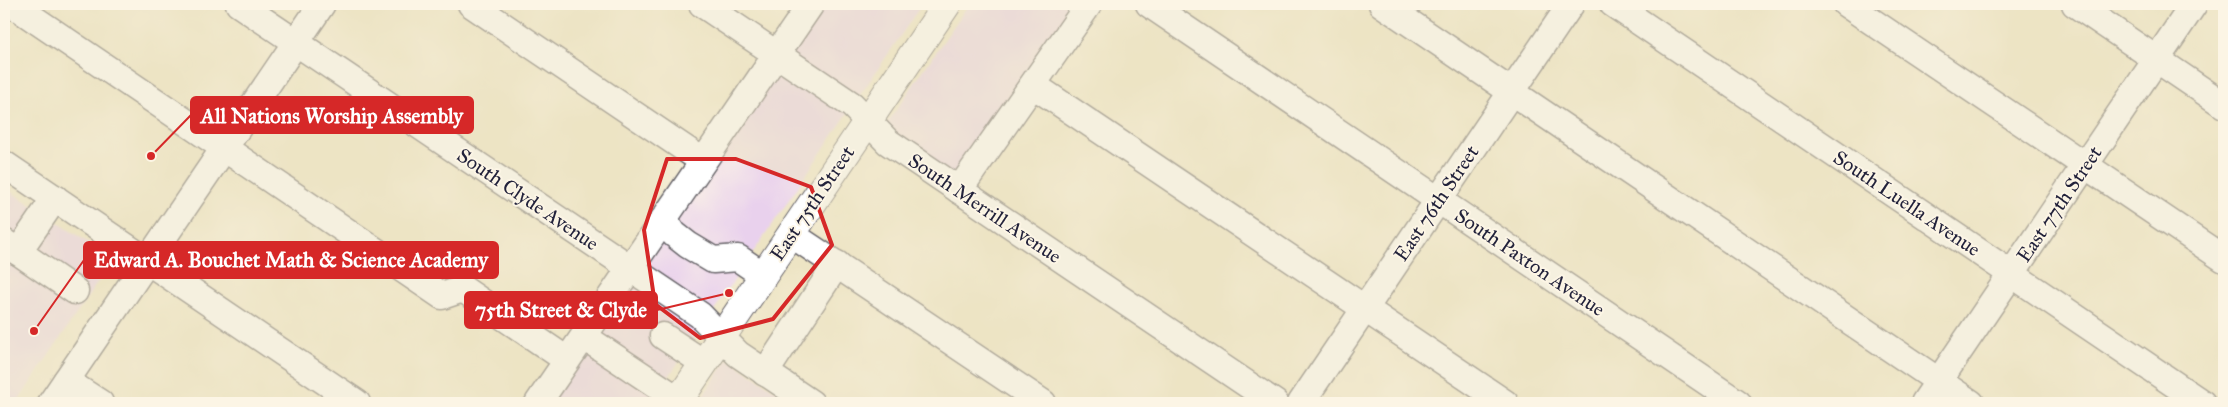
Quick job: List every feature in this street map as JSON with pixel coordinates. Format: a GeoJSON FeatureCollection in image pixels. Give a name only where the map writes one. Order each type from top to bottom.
{"type":"FeatureCollection","features":[{"type":"Feature","properties":{"kind":"main road","name":"East 75th Street"},"geometry":{"type":"LineString","coordinates":[[678,402],[947,4]]}},
{"type":"Feature","properties":{"kind":"street"},"geometry":{"type":"LineString","coordinates":[[12,4],[442,296],[463,289],[567,360]]}},
{"type":"Feature","properties":{"kind":"street","name":"South Clyde Avenue"},"geometry":{"type":"LineString","coordinates":[[239,4],[700,315],[738,354],[811,403]]}},
{"type":"Feature","properties":{"kind":"street"},"geometry":{"type":"LineString","coordinates":[[51,403],[322,4]]}},
{"type":"Feature","properties":{"kind":"street"},"geometry":{"type":"LineString","coordinates":[[471,4],[703,161]]}},
{"type":"Feature","properties":{"kind":"street","name":"South Merrill Avenue"},"geometry":{"type":"LineString","coordinates":[[702,4],[852,105],[888,142],[1274,403]]}},
{"type":"Feature","properties":{"kind":"street"},"geometry":{"type":"LineString","coordinates":[[538,403],[811,4]]}},
{"type":"Feature","properties":{"kind":"street"},"geometry":{"type":"LineString","coordinates":[[959,190],[1089,4]]}},
{"type":"Feature","properties":{"kind":"street","name":"South Paxton Avenue"},"geometry":{"type":"LineString","coordinates":[[1149,4],[1738,403]]}},
{"type":"Feature","properties":{"kind":"street"},"geometry":{"type":"LineString","coordinates":[[1382,4],[1971,403]]}},
{"type":"Feature","properties":{"kind":"street","name":"East 76th Street"},"geometry":{"type":"LineString","coordinates":[[1301,403],[1571,4]]}},
{"type":"Feature","properties":{"kind":"street","name":"South Luella Avenue"},"geometry":{"type":"LineString","coordinates":[[1613,4],[2202,403]]}},
{"type":"Feature","properties":{"kind":"street"},"geometry":{"type":"LineString","coordinates":[[1846,4],[2224,259]]}},
{"type":"Feature","properties":{"kind":"street"},"geometry":{"type":"LineString","coordinates":[[2075,4],[2224,105]]}},
{"type":"Feature","properties":{"kind":"street","name":"East 77th Street"},"geometry":{"type":"LineString","coordinates":[[1924,403],[2194,4]]}},
{"type":"Feature","properties":{"kind":"street"},"geometry":{"type":"LineString","coordinates":[[1033,85],[1506,403]]}},
{"type":"Feature","properties":{"kind":"street"},"geometry":{"type":"LineString","coordinates":[[4,164],[357,403]]}},
{"type":"Feature","properties":{"kind":"street"},"geometry":{"type":"LineString","coordinates":[[55,198],[11,247],[74,291]]}},
{"type":"Feature","properties":{"kind":"street"},"geometry":{"type":"LineString","coordinates":[[664,219],[674,234],[713,260],[738,258],[763,275]]}},
{"type":"Feature","properties":{"kind":"street"},"geometry":{"type":"LineString","coordinates":[[791,234],[1043,403]]}},
{"type":"Feature","properties":{"kind":"street"},"geometry":{"type":"LineString","coordinates":[[765,373],[837,264]]}},
{"type":"Feature","properties":{"kind":"street"},"geometry":{"type":"LineString","coordinates":[[663,336],[704,363]]}},
{"type":"Feature","properties":{"kind":"street"},"geometry":{"type":"LineString","coordinates":[[592,342],[678,402]]}},
{"type":"Feature","properties":{"kind":"street"},"geometry":{"type":"LineString","coordinates":[[66,381],[100,403]]}},
{"type":"Feature","properties":{"kind":"highlighted area"},"geometry":{"type":"Polygon","coordinates":[[[667,159],[736,159],[811,187],[832,245],[773,319],[700,338],[655,304],[644,230],[667,159]]]}},
{"type":"Feature","properties":{"kind":"shaded area"},"geometry":{"type":"Polygon","coordinates":[[[816,4],[922,4],[651,403],[538,403],[816,4]]]}},
{"type":"Feature","properties":{"kind":"shaded area"},"geometry":{"type":"Polygon","coordinates":[[[969,4],[1089,4],[964,184],[883,129],[969,4]]]}},
{"type":"Feature","properties":{"kind":"shaded area"},"geometry":{"type":"Polygon","coordinates":[[[4,187],[113,259],[17,403],[4,403],[4,187]]]}},
{"type":"Feature","properties":{"kind":"shaded area"},"geometry":{"type":"Polygon","coordinates":[[[728,359],[794,403],[698,403],[728,359]]]}},
{"type":"Feature","properties":{"kind":"place","name":"All Nations Worship Assembly"},"geometry":{"type":"Point","coordinates":[151,156]}},
{"type":"Feature","properties":{"kind":"place","name":"75th Street & Clyde"},"geometry":{"type":"Point","coordinates":[729,293]}},
{"type":"Feature","properties":{"kind":"place","name":"Edward A. Bouchet Math & Science Academy"},"geometry":{"type":"Point","coordinates":[34,331]}}]}
